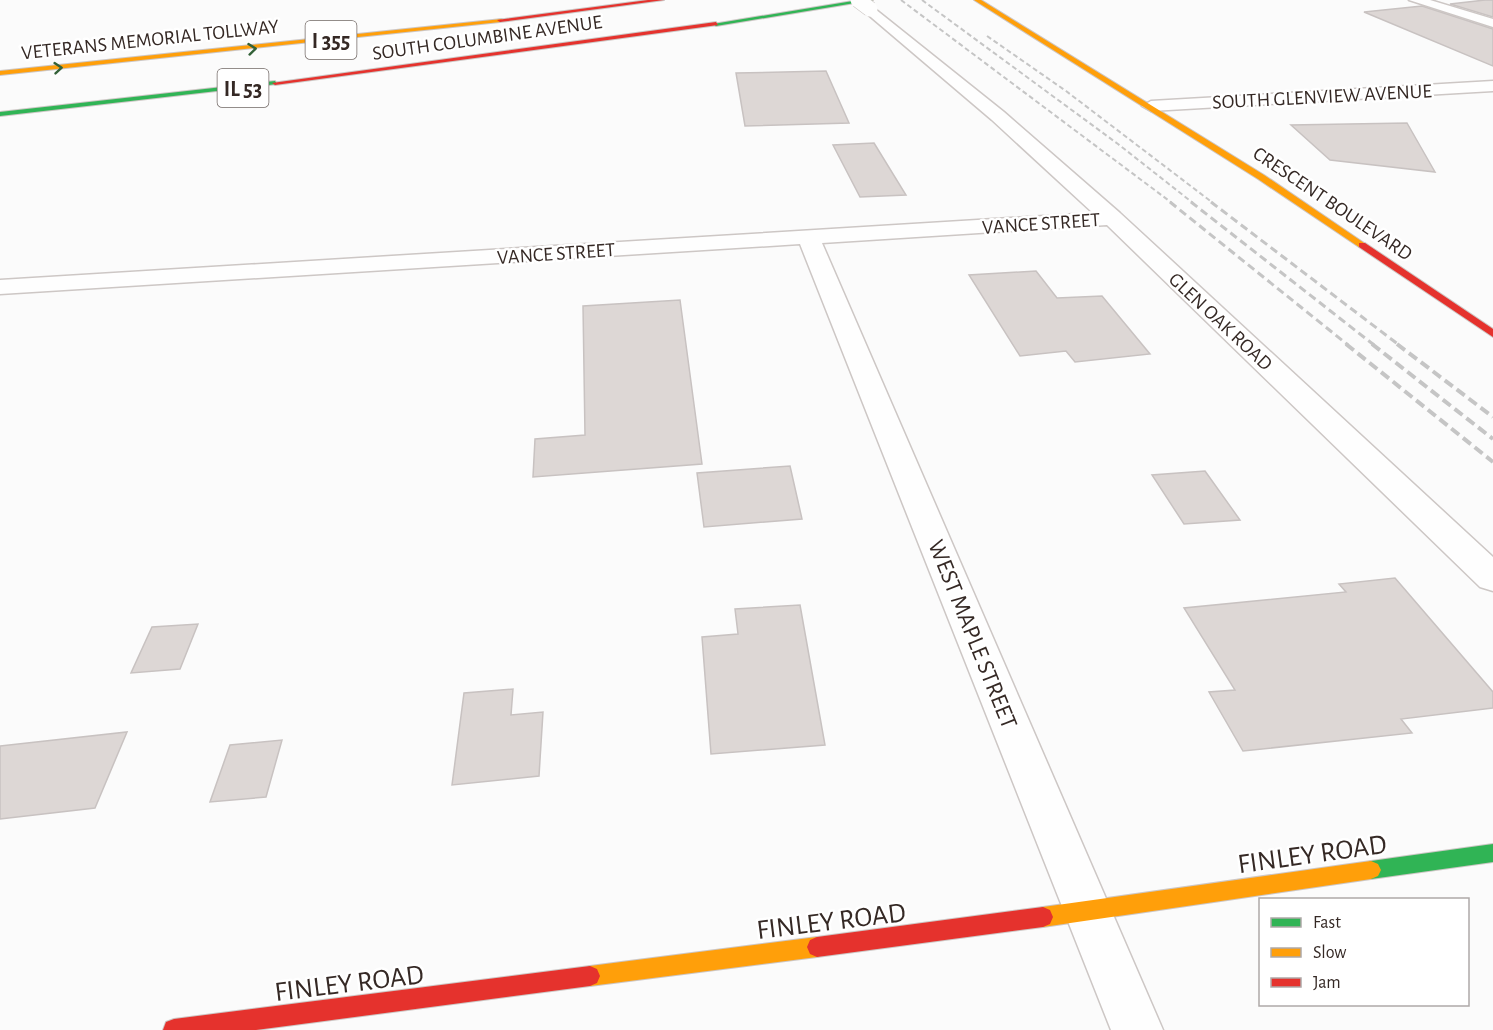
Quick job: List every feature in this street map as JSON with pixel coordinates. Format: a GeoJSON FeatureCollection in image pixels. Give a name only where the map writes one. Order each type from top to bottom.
{"type":"FeatureCollection","features":[{"type":"Feature","properties":{"kind":"main road","name":"VETERANS MEMORIAL TOLLWAY"},"geometry":{"type":"LineString","coordinates":[[0,73],[407,32],[661,0]]}},
{"type":"Feature","properties":{"kind":"main road","name":"CRESCENT BOULEVARD"},"geometry":{"type":"LineString","coordinates":[[977,0],[1151,106],[1261,177],[1493,334]]}},
{"type":"Feature","properties":{"kind":"main road","name":"SOUTH COLUMBINE AVENUE"},"geometry":{"type":"LineString","coordinates":[[0,114],[452,62],[866,3]]}},
{"type":"Feature","properties":{"kind":"main road","name":"VETERANS MEMORIAL TOLLWAY"},"geometry":{"type":"LineString","coordinates":[[231,34],[475,8]]}},
{"type":"Feature","properties":{"kind":"main road","name":"FINLEY ROAD"},"geometry":{"type":"LineString","coordinates":[[174,1030],[1087,912],[1493,853]]}},
{"type":"Feature","properties":{"kind":"street"},"geometry":{"type":"LineString","coordinates":[[1416,0],[1493,23]]}},
{"type":"Feature","properties":{"kind":"street","name":"GLEN OAK ROAD"},"geometry":{"type":"LineString","coordinates":[[866,3],[1112,218],[1493,578]]}},
{"type":"Feature","properties":{"kind":"street","name":"SOUTH GLENVIEW AVENUE"},"geometry":{"type":"LineString","coordinates":[[1151,106],[1493,86]]}},
{"type":"Feature","properties":{"kind":"street","name":"VANCE STREET"},"geometry":{"type":"LineString","coordinates":[[0,287],[1112,218]]}},
{"type":"Feature","properties":{"kind":"street","name":"WEST MAPLE STREET"},"geometry":{"type":"LineString","coordinates":[[809,238],[1137,1030]]}},
{"type":"Feature","properties":{"kind":"building"},"geometry":{"type":"Polygon","coordinates":[[[1493,0],[1493,17],[1450,4],[1493,0]]]}},
{"type":"Feature","properties":{"kind":"building"},"geometry":{"type":"Polygon","coordinates":[[[1422,6],[1493,29],[1493,66],[1364,12],[1422,6]]]}},
{"type":"Feature","properties":{"kind":"building"},"geometry":{"type":"Polygon","coordinates":[[[826,71],[849,123],[745,126],[736,73],[826,71]]]}},
{"type":"Feature","properties":{"kind":"building"},"geometry":{"type":"Polygon","coordinates":[[[1407,123],[1435,172],[1330,160],[1291,125],[1407,123]]]}},
{"type":"Feature","properties":{"kind":"building"},"geometry":{"type":"Polygon","coordinates":[[[874,143],[906,195],[860,197],[833,145],[874,143]]]}},
{"type":"Feature","properties":{"kind":"building"},"geometry":{"type":"Polygon","coordinates":[[[1036,271],[1057,298],[1102,296],[1150,354],[1075,362],[1066,351],[1020,356],[969,275],[1036,271]]]}},
{"type":"Feature","properties":{"kind":"building"},"geometry":{"type":"Polygon","coordinates":[[[680,300],[702,464],[533,477],[535,439],[585,435],[583,306],[680,300]]]}},
{"type":"Feature","properties":{"kind":"building"},"geometry":{"type":"Polygon","coordinates":[[[790,466],[802,519],[704,527],[697,473],[790,466]]]}},
{"type":"Feature","properties":{"kind":"building"},"geometry":{"type":"Polygon","coordinates":[[[1205,471],[1240,520],[1184,524],[1152,475],[1205,471]]]}},
{"type":"Feature","properties":{"kind":"building"},"geometry":{"type":"Polygon","coordinates":[[[1395,578],[1493,692],[1493,708],[1401,719],[1412,733],[1243,751],[1209,692],[1235,690],[1184,608],[1346,592],[1339,584],[1395,578]]]}},
{"type":"Feature","properties":{"kind":"building"},"geometry":{"type":"Polygon","coordinates":[[[800,605],[825,745],[711,754],[702,637],[738,634],[735,609],[800,605]]]}},
{"type":"Feature","properties":{"kind":"building"},"geometry":{"type":"Polygon","coordinates":[[[198,624],[180,669],[131,673],[152,627],[198,624]]]}},
{"type":"Feature","properties":{"kind":"building"},"geometry":{"type":"Polygon","coordinates":[[[513,689],[511,715],[543,712],[539,776],[452,785],[464,693],[513,689]]]}},
{"type":"Feature","properties":{"kind":"building"},"geometry":{"type":"Polygon","coordinates":[[[127,732],[95,808],[0,819],[0,746],[127,732]]]}},
{"type":"Feature","properties":{"kind":"building"},"geometry":{"type":"Polygon","coordinates":[[[282,740],[266,797],[210,802],[230,745],[282,740]]]}},
{"type":"Feature","properties":{"kind":"railway"},"geometry":{"type":"LineString","coordinates":[[901,0],[1172,203]]}},
{"type":"Feature","properties":{"kind":"railway"},"geometry":{"type":"LineString","coordinates":[[922,0],[1118,144],[1193,203]]}},
{"type":"Feature","properties":{"kind":"railway"},"geometry":{"type":"LineString","coordinates":[[987,36],[1066,91],[1213,203]]}},
{"type":"Feature","properties":{"kind":"railway"},"geometry":{"type":"LineString","coordinates":[[1170,202],[1348,345]]}},
{"type":"Feature","properties":{"kind":"railway"},"geometry":{"type":"LineString","coordinates":[[1191,202],[1374,345]]}},
{"type":"Feature","properties":{"kind":"railway"},"geometry":{"type":"LineString","coordinates":[[1211,202],[1399,345]]}},
{"type":"Feature","properties":{"kind":"railway"},"geometry":{"type":"LineString","coordinates":[[1346,344],[1493,462]]}},
{"type":"Feature","properties":{"kind":"railway"},"geometry":{"type":"LineString","coordinates":[[1372,344],[1493,439]]}},
{"type":"Feature","properties":{"kind":"railway"},"geometry":{"type":"LineString","coordinates":[[1397,344],[1493,417]]}},
{"type":"Feature","properties":{"kind":"traffic: fast"},"geometry":{"type":"LineString","coordinates":[[716,24],[870,0]]}},
{"type":"Feature","properties":{"kind":"traffic: fast"},"geometry":{"type":"LineString","coordinates":[[0,114],[275,83]]}},
{"type":"Feature","properties":{"kind":"traffic: fast"},"geometry":{"type":"LineString","coordinates":[[1371,870],[1493,853]]}},
{"type":"Feature","properties":{"kind":"traffic: slow"},"geometry":{"type":"LineString","coordinates":[[977,0],[1261,177],[1362,245]]}},
{"type":"Feature","properties":{"kind":"traffic: slow"},"geometry":{"type":"LineString","coordinates":[[0,73],[500,20]]}},
{"type":"Feature","properties":{"kind":"traffic: slow"},"geometry":{"type":"LineString","coordinates":[[1043,917],[1371,870]]}},
{"type":"Feature","properties":{"kind":"traffic: slow"},"geometry":{"type":"LineString","coordinates":[[590,976],[817,947]]}},
{"type":"Feature","properties":{"kind":"traffic: jam"},"geometry":{"type":"LineString","coordinates":[[500,20],[661,0]]}},
{"type":"Feature","properties":{"kind":"traffic: jam"},"geometry":{"type":"LineString","coordinates":[[275,83],[716,24]]}},
{"type":"Feature","properties":{"kind":"traffic: jam"},"geometry":{"type":"LineString","coordinates":[[1362,245],[1493,334]]}},
{"type":"Feature","properties":{"kind":"traffic: jam"},"geometry":{"type":"LineString","coordinates":[[817,947],[1043,917]]}},
{"type":"Feature","properties":{"kind":"traffic: jam"},"geometry":{"type":"LineString","coordinates":[[174,1030],[590,976]]}}]}
